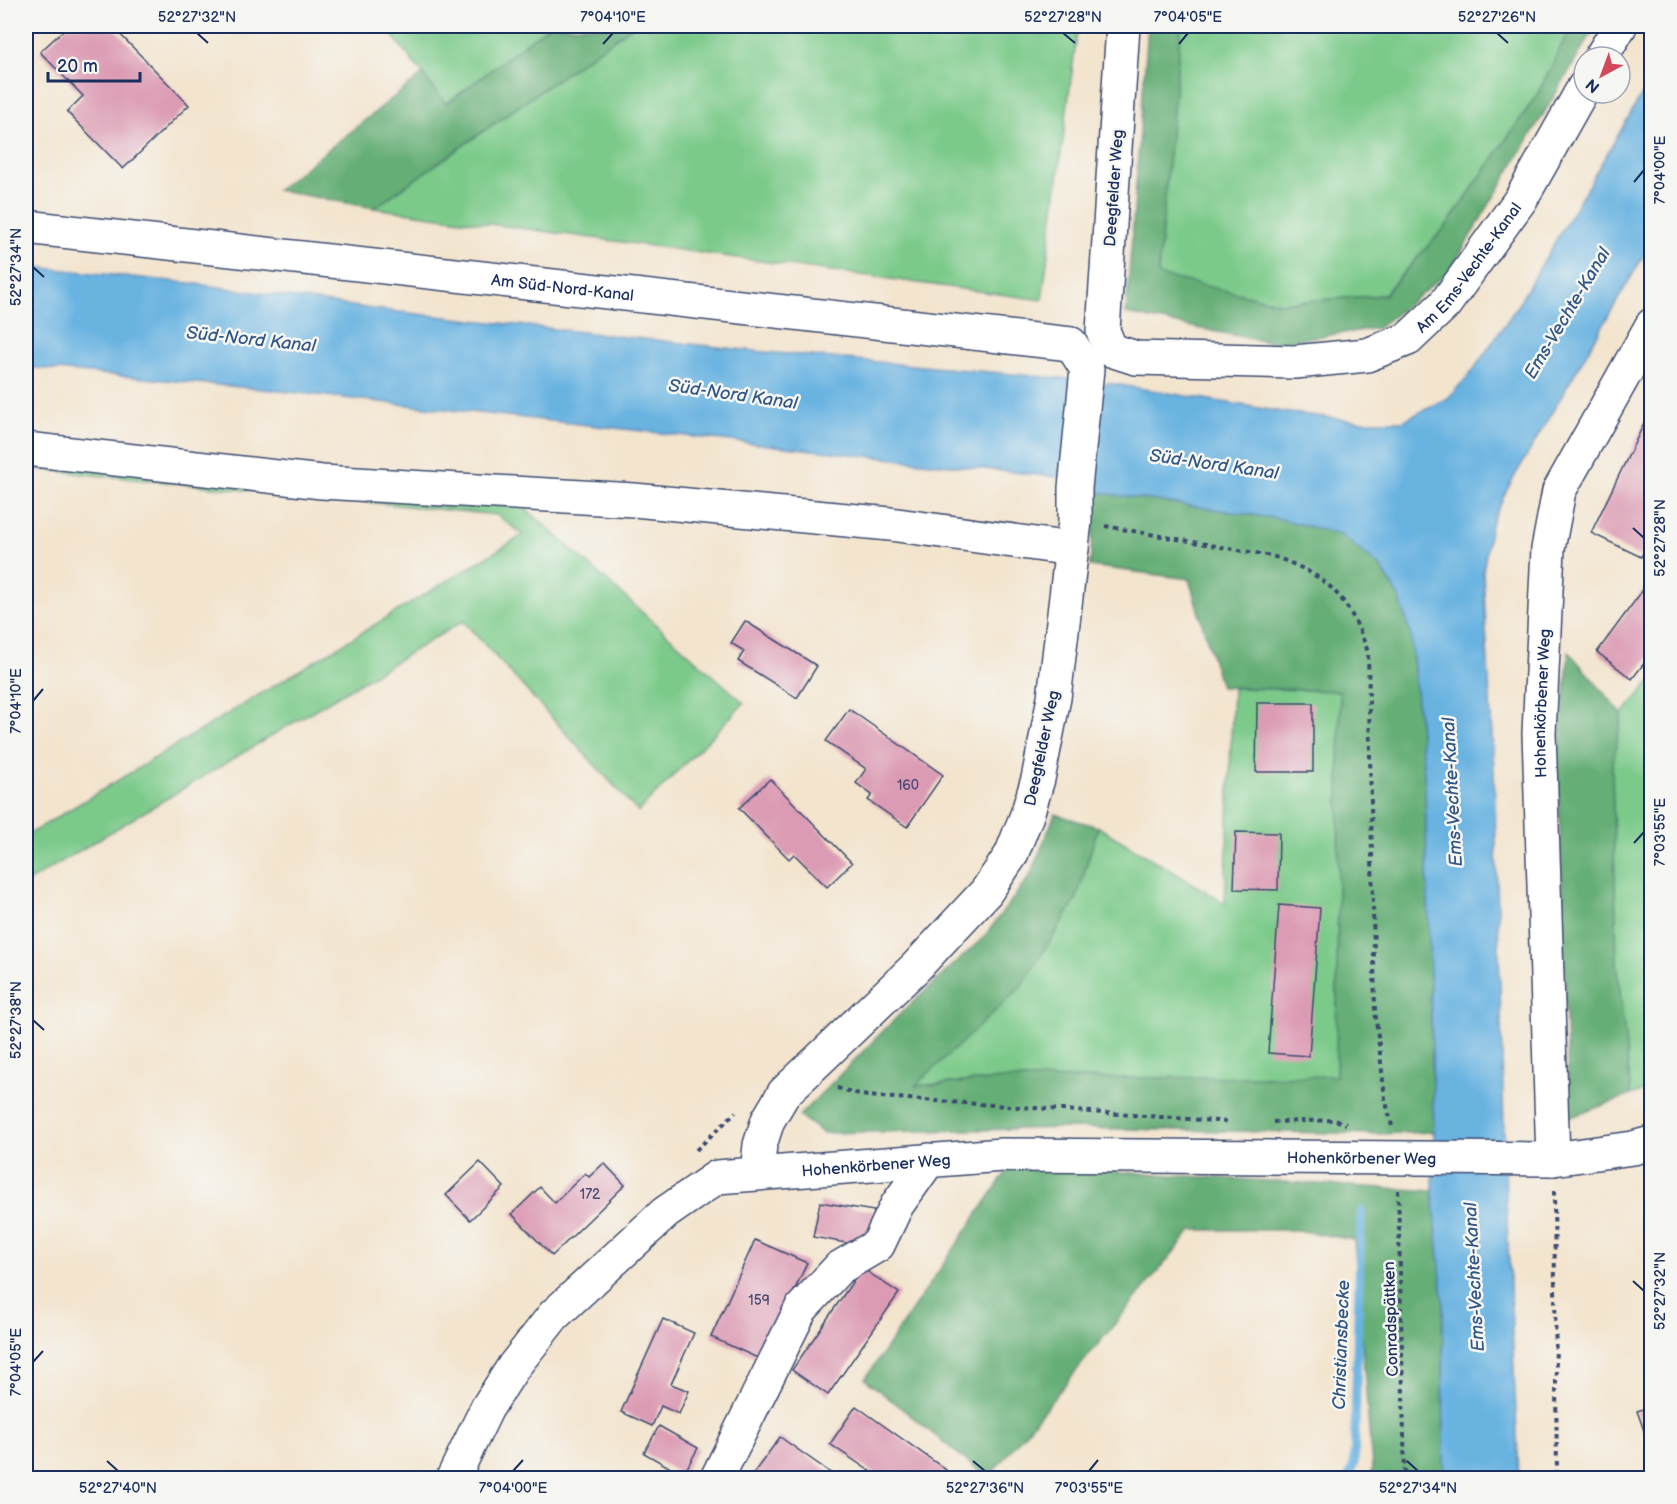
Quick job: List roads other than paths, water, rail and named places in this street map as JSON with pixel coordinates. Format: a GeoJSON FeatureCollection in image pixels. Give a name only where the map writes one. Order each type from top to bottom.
{"type":"FeatureCollection","features":[{"type":"Feature","properties":{"kind":"street","name":"Deegfelder Weg"},"geometry":{"type":"LineString","coordinates":[[757,1173],[760,1145],[766,1128],[784,1094],[915,968],[986,892],[1011,855],[1038,779],[1054,698],[1073,535],[1075,488],[1103,331],[1123,26]]}},
{"type":"Feature","properties":{"kind":"street"},"geometry":{"type":"LineString","coordinates":[[1608,45],[1620,26]]}},
{"type":"Feature","properties":{"kind":"street","name":"Am Ems-Vechte-Kanal"},"geometry":{"type":"LineString","coordinates":[[1095,368],[1136,358],[1295,362],[1367,356],[1408,339],[1445,304],[1521,200],[1574,105]]}},
{"type":"Feature","properties":{"kind":"street","name":"Am Süd-Nord-Kanal"},"geometry":{"type":"LineString","coordinates":[[26,227],[1071,344],[1095,368]]}},
{"type":"Feature","properties":{"kind":"street","name":"Hohenkörbener Weg"},"geometry":{"type":"LineString","coordinates":[[453,1479],[487,1408],[514,1366],[554,1315],[665,1213],[702,1185],[717,1177],[1002,1155],[1395,1144],[1538,1159],[1542,883],[1539,733],[1548,549],[1559,491],[1652,325]]}},
{"type":"Feature","properties":{"kind":"street"},"geometry":{"type":"LineString","coordinates":[[26,448],[322,482],[634,500],[890,524],[1073,535]]}},
{"type":"Feature","properties":{"kind":"street"},"geometry":{"type":"LineString","coordinates":[[1538,1159],[1633,1148],[1652,1143]]}},
{"type":"Feature","properties":{"kind":"street"},"geometry":{"type":"LineString","coordinates":[[717,1479],[801,1309],[839,1268],[878,1245],[897,1205],[928,1161]]}},
{"type":"Feature","properties":{"kind":"water"},"geometry":{"type":"Polygon","coordinates":[[[1651,79],[1651,243],[1509,486],[1491,524],[1483,572],[1494,772],[1506,1199],[1519,1478],[1444,1478],[1443,1300],[1433,1191],[1434,1132],[1425,784],[1411,636],[1399,596],[1381,567],[1341,535],[1281,519],[1096,492],[1088,486],[1066,478],[272,390],[26,367],[26,266],[190,283],[373,309],[754,351],[1070,379],[1100,387],[1108,383],[1283,412],[1358,421],[1403,421],[1448,398],[1472,372],[1516,308],[1651,79]]]}},
{"type":"Feature","properties":{"kind":"waterway","name":"Christiansbecke"},"geometry":{"type":"LineString","coordinates":[[1348,1478],[1354,1464],[1361,1211]]}},
{"type":"Feature","properties":{"kind":"water label","name":"Ems-Vechte-Kanal"},"geometry":{"type":"Point","coordinates":[1567,313]}},
{"type":"Feature","properties":{"kind":"water label","name":"Süd-Nord Kanal"},"geometry":{"type":"Point","coordinates":[251,339]}},
{"type":"Feature","properties":{"kind":"water label","name":"Süd-Nord Kanal"},"geometry":{"type":"Point","coordinates":[733,394]}},
{"type":"Feature","properties":{"kind":"water label","name":"Süd-Nord Kanal"},"geometry":{"type":"Point","coordinates":[1214,464]}},
{"type":"Feature","properties":{"kind":"water label","name":"Ems-Vechte-Kanal"},"geometry":{"type":"Point","coordinates":[1452,792]}},
{"type":"Feature","properties":{"kind":"water label","name":"Ems-Vechte-Kanal"},"geometry":{"type":"Point","coordinates":[1474,1277]}}]}
